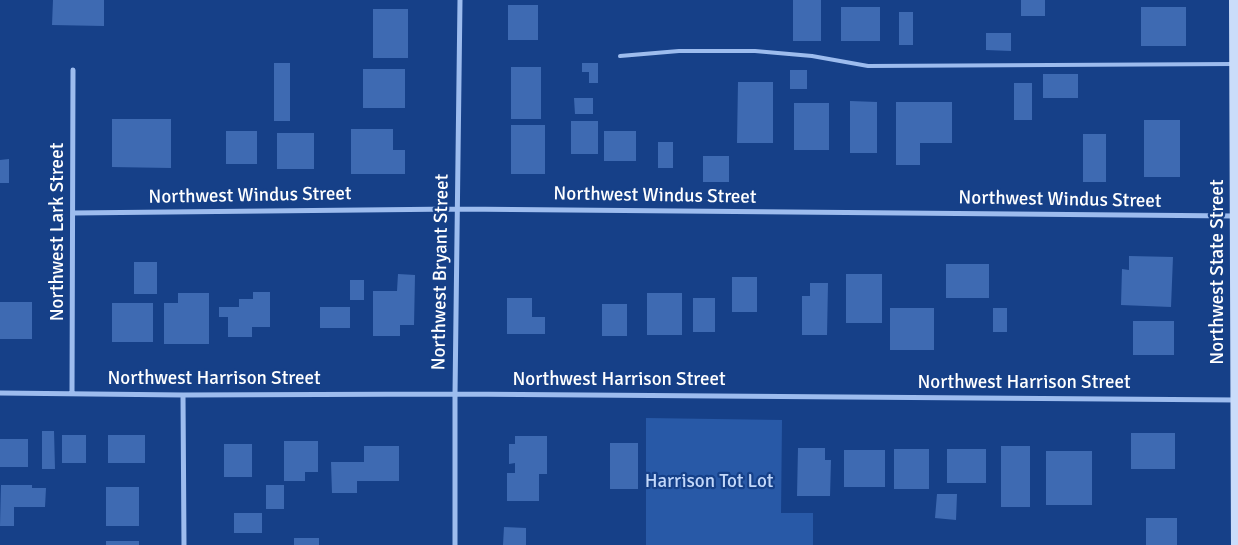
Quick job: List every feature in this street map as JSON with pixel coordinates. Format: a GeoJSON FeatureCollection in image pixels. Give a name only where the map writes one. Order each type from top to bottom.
{"type":"FeatureCollection","features":[{"type":"Feature","properties":{"kind":"street","name":"Northwest Bryant Street"},"geometry":{"type":"LineString","coordinates":[[455,545],[460,0]]}},
{"type":"Feature","properties":{"kind":"street","name":"Northwest State Street"},"geometry":{"type":"LineString","coordinates":[[1234,0],[1237,216],[1236,545]]}},
{"type":"Feature","properties":{"kind":"street","name":"Northwest Lark Street"},"geometry":{"type":"LineString","coordinates":[[72,394],[73,70]]}},
{"type":"Feature","properties":{"kind":"street","name":"Northwest Windus Street"},"geometry":{"type":"LineString","coordinates":[[73,213],[457,209],[1237,216]]}},
{"type":"Feature","properties":{"kind":"street","name":"Northwest Harrison Street"},"geometry":{"type":"LineString","coordinates":[[0,393],[455,394],[1236,400]]}},
{"type":"Feature","properties":{"kind":"street"},"geometry":{"type":"LineString","coordinates":[[183,394],[184,545]]}},
{"type":"Feature","properties":{"kind":"lane"},"geometry":{"type":"LineString","coordinates":[[620,56],[679,51],[755,51],[812,56],[868,66],[1234,64]]}},
{"type":"Feature","properties":{"kind":"green space","name":"Harrison Tot Lot"},"geometry":{"type":"Polygon","coordinates":[[[646,418],[782,420],[781,513],[813,513],[813,545],[646,545],[646,418]]]}},
{"type":"Feature","properties":{"kind":"building"},"geometry":{"type":"Polygon","coordinates":[[[53,0],[104,0],[104,26],[52,25],[53,0]]]}},
{"type":"Feature","properties":{"kind":"building"},"geometry":{"type":"Polygon","coordinates":[[[793,0],[821,0],[821,41],[793,41],[793,0]]]}},
{"type":"Feature","properties":{"kind":"building"},"geometry":{"type":"Polygon","coordinates":[[[1021,0],[1045,0],[1045,16],[1021,16],[1021,0]]]}},
{"type":"Feature","properties":{"kind":"building"},"geometry":{"type":"Polygon","coordinates":[[[508,5],[538,5],[538,40],[508,40],[508,5]]]}},
{"type":"Feature","properties":{"kind":"building"},"geometry":{"type":"Polygon","coordinates":[[[841,7],[880,7],[880,41],[841,41],[841,7]]]}},
{"type":"Feature","properties":{"kind":"building"},"geometry":{"type":"Polygon","coordinates":[[[1141,7],[1186,7],[1186,46],[1141,46],[1141,7]]]}},
{"type":"Feature","properties":{"kind":"building"},"geometry":{"type":"Polygon","coordinates":[[[373,9],[408,9],[408,58],[373,58],[373,9]]]}},
{"type":"Feature","properties":{"kind":"building"},"geometry":{"type":"Polygon","coordinates":[[[899,12],[913,12],[913,45],[899,45],[899,12]]]}},
{"type":"Feature","properties":{"kind":"building"},"geometry":{"type":"Polygon","coordinates":[[[986,33],[1011,33],[1011,51],[986,50],[986,33]]]}},
{"type":"Feature","properties":{"kind":"building"},"geometry":{"type":"Polygon","coordinates":[[[274,63],[290,63],[290,121],[274,121],[274,63]]]}},
{"type":"Feature","properties":{"kind":"building"},"geometry":{"type":"Polygon","coordinates":[[[582,63],[598,63],[598,83],[589,83],[589,72],[582,72],[582,63]]]}},
{"type":"Feature","properties":{"kind":"building"},"geometry":{"type":"Polygon","coordinates":[[[511,67],[541,67],[541,119],[511,119],[511,67]]]}},
{"type":"Feature","properties":{"kind":"building"},"geometry":{"type":"Polygon","coordinates":[[[363,69],[405,69],[405,108],[363,108],[363,69]]]}},
{"type":"Feature","properties":{"kind":"building"},"geometry":{"type":"Polygon","coordinates":[[[790,70],[807,70],[807,89],[790,89],[790,70]]]}},
{"type":"Feature","properties":{"kind":"building"},"geometry":{"type":"Polygon","coordinates":[[[1043,74],[1078,74],[1078,98],[1043,98],[1043,74]]]}},
{"type":"Feature","properties":{"kind":"building"},"geometry":{"type":"Polygon","coordinates":[[[738,82],[773,82],[773,143],[737,143],[738,82]]]}},
{"type":"Feature","properties":{"kind":"building"},"geometry":{"type":"Polygon","coordinates":[[[1014,83],[1032,83],[1032,120],[1014,120],[1014,83]]]}},
{"type":"Feature","properties":{"kind":"building"},"geometry":{"type":"Polygon","coordinates":[[[574,98],[593,98],[593,114],[575,114],[574,98]]]}},
{"type":"Feature","properties":{"kind":"building"},"geometry":{"type":"Polygon","coordinates":[[[850,101],[877,102],[877,153],[850,153],[850,101]]]}},
{"type":"Feature","properties":{"kind":"building"},"geometry":{"type":"Polygon","coordinates":[[[896,102],[952,102],[952,143],[920,143],[920,165],[896,165],[896,102]]]}},
{"type":"Feature","properties":{"kind":"building"},"geometry":{"type":"Polygon","coordinates":[[[794,103],[829,103],[829,150],[794,150],[794,103]]]}},
{"type":"Feature","properties":{"kind":"building"},"geometry":{"type":"Polygon","coordinates":[[[112,119],[171,119],[171,168],[112,167],[112,119]]]}},
{"type":"Feature","properties":{"kind":"building"},"geometry":{"type":"Polygon","coordinates":[[[1144,120],[1180,120],[1180,177],[1144,177],[1144,120]]]}},
{"type":"Feature","properties":{"kind":"building"},"geometry":{"type":"Polygon","coordinates":[[[571,121],[598,121],[598,154],[571,154],[571,121]]]}},
{"type":"Feature","properties":{"kind":"building"},"geometry":{"type":"Polygon","coordinates":[[[511,125],[545,125],[545,174],[511,174],[511,125]]]}},
{"type":"Feature","properties":{"kind":"building"},"geometry":{"type":"Polygon","coordinates":[[[351,129],[393,129],[393,150],[405,150],[405,174],[351,174],[351,129]]]}},
{"type":"Feature","properties":{"kind":"building"},"geometry":{"type":"Polygon","coordinates":[[[226,131],[257,131],[257,164],[226,164],[226,131]]]}},
{"type":"Feature","properties":{"kind":"building"},"geometry":{"type":"Polygon","coordinates":[[[604,131],[636,131],[636,161],[604,161],[604,131]]]}},
{"type":"Feature","properties":{"kind":"building"},"geometry":{"type":"Polygon","coordinates":[[[277,133],[314,133],[314,169],[277,169],[277,133]]]}},
{"type":"Feature","properties":{"kind":"building"},"geometry":{"type":"Polygon","coordinates":[[[1083,134],[1106,134],[1106,182],[1083,182],[1083,134]]]}},
{"type":"Feature","properties":{"kind":"building"},"geometry":{"type":"Polygon","coordinates":[[[658,142],[673,142],[673,168],[658,168],[658,142]]]}},
{"type":"Feature","properties":{"kind":"building"},"geometry":{"type":"Polygon","coordinates":[[[703,156],[729,156],[729,182],[703,182],[703,156]]]}},
{"type":"Feature","properties":{"kind":"building"},"geometry":{"type":"Polygon","coordinates":[[[9,159],[9,183],[0,183],[0,160],[9,159]]]}},
{"type":"Feature","properties":{"kind":"building"},"geometry":{"type":"Polygon","coordinates":[[[1129,256],[1173,257],[1171,307],[1121,305],[1122,269],[1129,270],[1129,256]]]}},
{"type":"Feature","properties":{"kind":"building"},"geometry":{"type":"Polygon","coordinates":[[[134,262],[157,262],[157,294],[134,294],[134,262]]]}},
{"type":"Feature","properties":{"kind":"building"},"geometry":{"type":"Polygon","coordinates":[[[946,264],[989,264],[989,298],[946,298],[946,264]]]}},
{"type":"Feature","properties":{"kind":"building"},"geometry":{"type":"Polygon","coordinates":[[[398,274],[415,275],[414,325],[400,325],[400,336],[373,336],[373,291],[397,291],[398,274]]]}},
{"type":"Feature","properties":{"kind":"building"},"geometry":{"type":"Polygon","coordinates":[[[846,274],[882,274],[882,323],[846,323],[846,274]]]}},
{"type":"Feature","properties":{"kind":"building"},"geometry":{"type":"Polygon","coordinates":[[[732,277],[757,277],[757,312],[732,312],[732,277]]]}},
{"type":"Feature","properties":{"kind":"building"},"geometry":{"type":"Polygon","coordinates":[[[350,280],[364,280],[364,300],[350,300],[350,280]]]}},
{"type":"Feature","properties":{"kind":"building"},"geometry":{"type":"Polygon","coordinates":[[[810,283],[828,283],[827,335],[802,335],[802,296],[810,296],[810,283]]]}},
{"type":"Feature","properties":{"kind":"building"},"geometry":{"type":"Polygon","coordinates":[[[253,292],[270,292],[270,327],[252,327],[252,337],[228,337],[228,317],[219,317],[219,307],[239,307],[239,299],[253,299],[253,292]]]}},
{"type":"Feature","properties":{"kind":"building"},"geometry":{"type":"Polygon","coordinates":[[[178,293],[209,293],[209,344],[164,344],[164,303],[178,303],[178,293]]]}},
{"type":"Feature","properties":{"kind":"building"},"geometry":{"type":"Polygon","coordinates":[[[647,293],[682,293],[682,335],[647,335],[647,293]]]}},
{"type":"Feature","properties":{"kind":"building"},"geometry":{"type":"Polygon","coordinates":[[[507,298],[532,298],[532,317],[545,317],[545,334],[507,334],[507,298]]]}},
{"type":"Feature","properties":{"kind":"building"},"geometry":{"type":"Polygon","coordinates":[[[693,298],[715,298],[715,332],[693,332],[693,298]]]}},
{"type":"Feature","properties":{"kind":"building"},"geometry":{"type":"Polygon","coordinates":[[[0,302],[32,302],[32,339],[0,339],[0,302]]]}},
{"type":"Feature","properties":{"kind":"building"},"geometry":{"type":"Polygon","coordinates":[[[112,303],[153,303],[153,342],[112,342],[112,303]]]}},
{"type":"Feature","properties":{"kind":"building"},"geometry":{"type":"Polygon","coordinates":[[[602,304],[627,304],[627,336],[602,336],[602,304]]]}},
{"type":"Feature","properties":{"kind":"building"},"geometry":{"type":"Polygon","coordinates":[[[320,307],[350,307],[350,328],[320,328],[320,307]]]}},
{"type":"Feature","properties":{"kind":"building"},"geometry":{"type":"Polygon","coordinates":[[[890,308],[934,308],[934,350],[890,350],[890,308]]]}},
{"type":"Feature","properties":{"kind":"building"},"geometry":{"type":"Polygon","coordinates":[[[993,308],[1007,308],[1007,332],[993,332],[993,308]]]}},
{"type":"Feature","properties":{"kind":"building"},"geometry":{"type":"Polygon","coordinates":[[[1133,321],[1174,321],[1174,355],[1133,355],[1133,321]]]}},
{"type":"Feature","properties":{"kind":"building"},"geometry":{"type":"Polygon","coordinates":[[[42,431],[54,431],[55,469],[42,469],[42,431]]]}},
{"type":"Feature","properties":{"kind":"building"},"geometry":{"type":"Polygon","coordinates":[[[1131,433],[1175,433],[1175,469],[1131,469],[1131,433]]]}},
{"type":"Feature","properties":{"kind":"building"},"geometry":{"type":"Polygon","coordinates":[[[62,435],[86,435],[86,463],[62,463],[62,435]]]}},
{"type":"Feature","properties":{"kind":"building"},"geometry":{"type":"Polygon","coordinates":[[[108,435],[145,435],[145,463],[108,463],[108,435]]]}},
{"type":"Feature","properties":{"kind":"building"},"geometry":{"type":"Polygon","coordinates":[[[515,436],[547,436],[547,474],[539,474],[539,501],[507,501],[507,473],[515,473],[515,463],[509,464],[509,444],[515,444],[515,436]]]}},
{"type":"Feature","properties":{"kind":"building"},"geometry":{"type":"Polygon","coordinates":[[[0,439],[28,439],[28,467],[0,467],[0,439]]]}},
{"type":"Feature","properties":{"kind":"building"},"geometry":{"type":"Polygon","coordinates":[[[284,441],[318,441],[318,472],[305,472],[305,481],[284,481],[284,441]]]}},
{"type":"Feature","properties":{"kind":"building"},"geometry":{"type":"Polygon","coordinates":[[[610,443],[638,443],[638,489],[610,489],[610,443]]]}},
{"type":"Feature","properties":{"kind":"building"},"geometry":{"type":"Polygon","coordinates":[[[224,444],[252,444],[252,477],[224,477],[224,444]]]}},
{"type":"Feature","properties":{"kind":"building"},"geometry":{"type":"Polygon","coordinates":[[[364,446],[399,446],[399,481],[357,481],[357,493],[332,493],[331,462],[364,462],[364,446]]]}},
{"type":"Feature","properties":{"kind":"building"},"geometry":{"type":"Polygon","coordinates":[[[1001,446],[1030,446],[1030,507],[1001,507],[1001,446]]]}},
{"type":"Feature","properties":{"kind":"building"},"geometry":{"type":"Polygon","coordinates":[[[798,448],[825,448],[825,460],[831,460],[830,496],[797,496],[798,448]]]}},
{"type":"Feature","properties":{"kind":"building"},"geometry":{"type":"Polygon","coordinates":[[[894,449],[929,449],[929,489],[894,489],[894,449]]]}},
{"type":"Feature","properties":{"kind":"building"},"geometry":{"type":"Polygon","coordinates":[[[947,449],[986,449],[986,483],[947,483],[947,449]]]}},
{"type":"Feature","properties":{"kind":"building"},"geometry":{"type":"Polygon","coordinates":[[[844,450],[885,450],[885,487],[844,487],[844,450]]]}},
{"type":"Feature","properties":{"kind":"building"},"geometry":{"type":"Polygon","coordinates":[[[1046,451],[1092,451],[1092,505],[1046,505],[1046,451]]]}},
{"type":"Feature","properties":{"kind":"building"},"geometry":{"type":"Polygon","coordinates":[[[1,485],[32,485],[32,488],[46,488],[45,507],[14,507],[14,526],[0,526],[1,485]]]}},
{"type":"Feature","properties":{"kind":"building"},"geometry":{"type":"Polygon","coordinates":[[[266,485],[284,485],[284,509],[266,509],[266,485]]]}},
{"type":"Feature","properties":{"kind":"building"},"geometry":{"type":"Polygon","coordinates":[[[106,487],[139,487],[139,526],[106,526],[106,487]]]}},
{"type":"Feature","properties":{"kind":"building"},"geometry":{"type":"Polygon","coordinates":[[[937,494],[957,494],[956,520],[935,518],[937,494]]]}},
{"type":"Feature","properties":{"kind":"building"},"geometry":{"type":"Polygon","coordinates":[[[234,513],[262,513],[262,533],[234,533],[234,513]]]}},
{"type":"Feature","properties":{"kind":"building"},"geometry":{"type":"Polygon","coordinates":[[[1146,518],[1177,518],[1177,545],[1146,545],[1146,518]]]}},
{"type":"Feature","properties":{"kind":"building"},"geometry":{"type":"Polygon","coordinates":[[[504,527],[526,528],[526,545],[503,545],[504,527]]]}},
{"type":"Feature","properties":{"kind":"building"},"geometry":{"type":"Polygon","coordinates":[[[294,538],[319,538],[319,545],[294,545],[294,538]]]}},
{"type":"Feature","properties":{"kind":"building"},"geometry":{"type":"Polygon","coordinates":[[[106,541],[139,541],[139,545],[106,545],[106,541]]]}}]}
